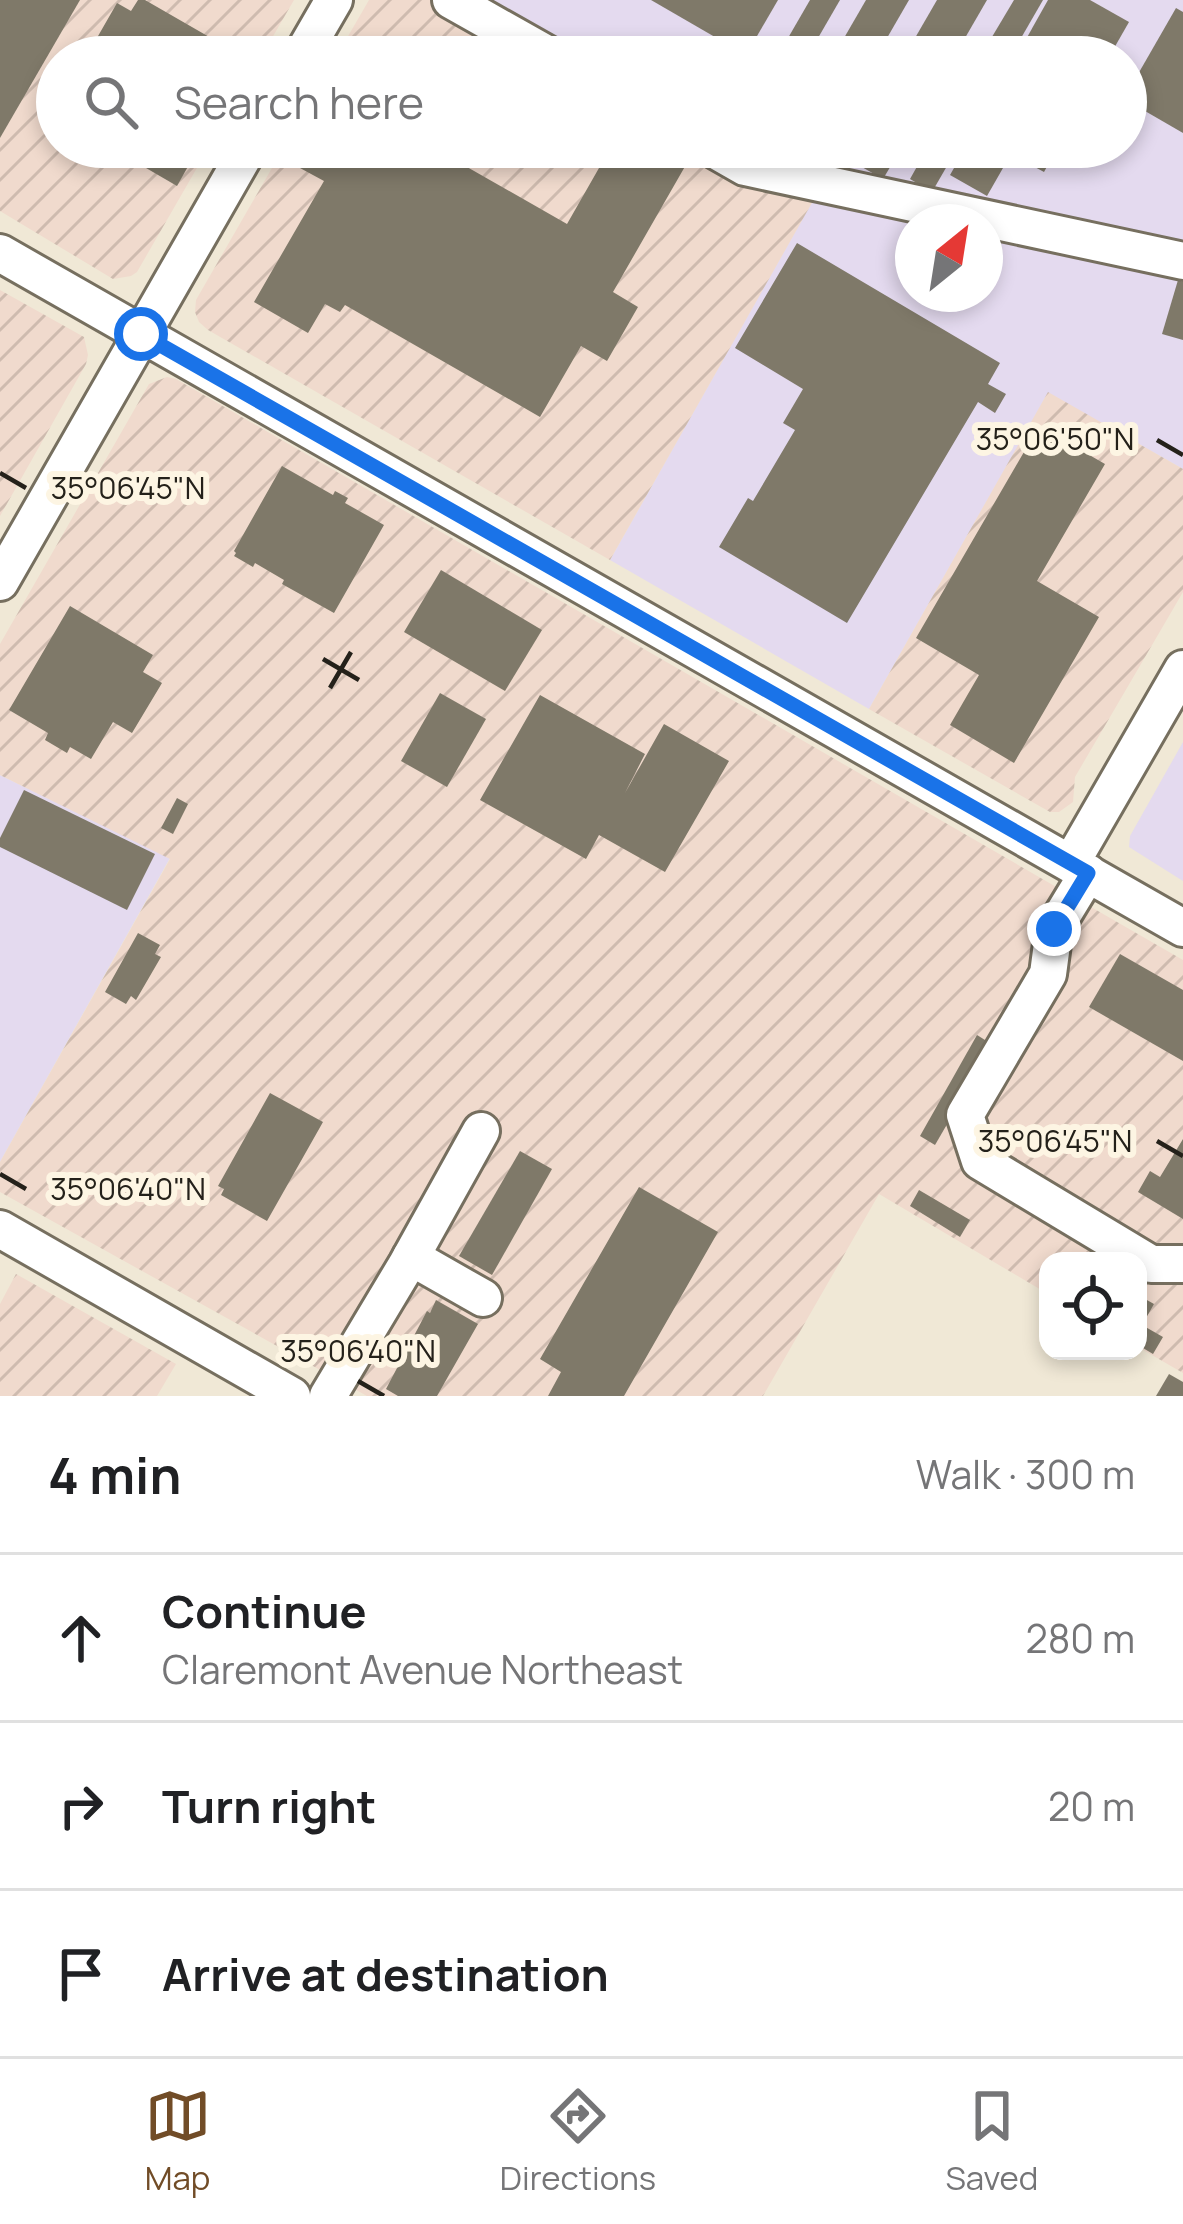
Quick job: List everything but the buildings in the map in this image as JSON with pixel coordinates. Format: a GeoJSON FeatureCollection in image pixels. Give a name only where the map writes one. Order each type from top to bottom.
{"type":"FeatureCollection","features":[{"type":"Feature","properties":{"kind":"street"},"geometry":{"type":"LineString","coordinates":[[313,36],[334,0]]}},
{"type":"Feature","properties":{"kind":"street"},"geometry":{"type":"LineString","coordinates":[[451,0],[515,36]]}},
{"type":"Feature","properties":{"kind":"street"},"geometry":{"type":"LineString","coordinates":[[0,582],[237,168]]}},
{"type":"Feature","properties":{"kind":"street"},"geometry":{"type":"LineString","coordinates":[[754,168],[1183,261]]}},
{"type":"Feature","properties":{"kind":"street"},"geometry":{"type":"LineString","coordinates":[[0,253],[1183,928]]}},
{"type":"Feature","properties":{"kind":"street"},"geometry":{"type":"LineString","coordinates":[[1183,669],[1080,868],[1054,929],[1048,974],[965,1114],[980,1161],[1151,1264],[1183,1264]]}},
{"type":"Feature","properties":{"kind":"street"},"geometry":{"type":"LineString","coordinates":[[328,1396],[481,1131]]}},
{"type":"Feature","properties":{"kind":"street"},"geometry":{"type":"LineString","coordinates":[[0,1229],[292,1396]]}},
{"type":"Feature","properties":{"kind":"street"},"geometry":{"type":"LineString","coordinates":[[411,1257],[483,1298]]}},
{"type":"Feature","properties":{"kind":"shaded area"},"geometry":{"type":"Polygon","coordinates":[[[0,0],[294,0],[273,36],[36,36],[36,168],[197,168],[137,272],[113,279],[0,211],[0,0]]]}},
{"type":"Feature","properties":{"kind":"shaded area"},"geometry":{"type":"Polygon","coordinates":[[[369,0],[468,0],[531,36],[348,36],[369,0]]]}},
{"type":"Feature","properties":{"kind":"shaded area"},"geometry":{"type":"Polygon","coordinates":[[[468,0],[1183,0],[1183,469],[1048,393],[869,709],[610,560],[825,179],[790,168],[1147,168],[1147,36],[531,36],[468,0]]]}},
{"type":"Feature","properties":{"kind":"shaded area"},"geometry":{"type":"Polygon","coordinates":[[[272,168],[792,168],[826,178],[610,560],[208,330],[195,312],[196,300],[272,168]]]}},
{"type":"Feature","properties":{"kind":"shaded area"},"geometry":{"type":"Polygon","coordinates":[[[0,290],[84,337],[88,355],[0,516],[0,290]]]}},
{"type":"Feature","properties":{"kind":"shaded area"},"geometry":{"type":"Polygon","coordinates":[[[167,377],[176,379],[1183,960],[1183,1373],[1147,1352],[1147,1252],[1039,1252],[1039,1289],[879,1194],[763,1396],[367,1396],[0,1192],[0,1162],[170,859],[0,775],[0,644],[149,384],[167,377]]]}},
{"type":"Feature","properties":{"kind":"shaded area"},"geometry":{"type":"Polygon","coordinates":[[[1048,392],[1183,469],[1183,592],[1075,777],[1073,802],[1059,812],[1050,812],[869,709],[1048,392]]]}},
{"type":"Feature","properties":{"kind":"shaded area"},"geometry":{"type":"Polygon","coordinates":[[[1183,742],[1183,881],[1129,847],[1130,836],[1183,742]]]}},
{"type":"Feature","properties":{"kind":"shaded area"},"geometry":{"type":"Polygon","coordinates":[[[0,775],[170,858],[0,1162],[0,775]]]}},
{"type":"Feature","properties":{"kind":"shaded area"},"geometry":{"type":"Polygon","coordinates":[[[16,1274],[176,1364],[157,1396],[0,1396],[0,1304],[16,1274]]]}},
{"type":"Feature","properties":{"kind":"route"},"geometry":{"type":"LineString","coordinates":[[141,334],[1088,873],[1054,929]]}}]}
